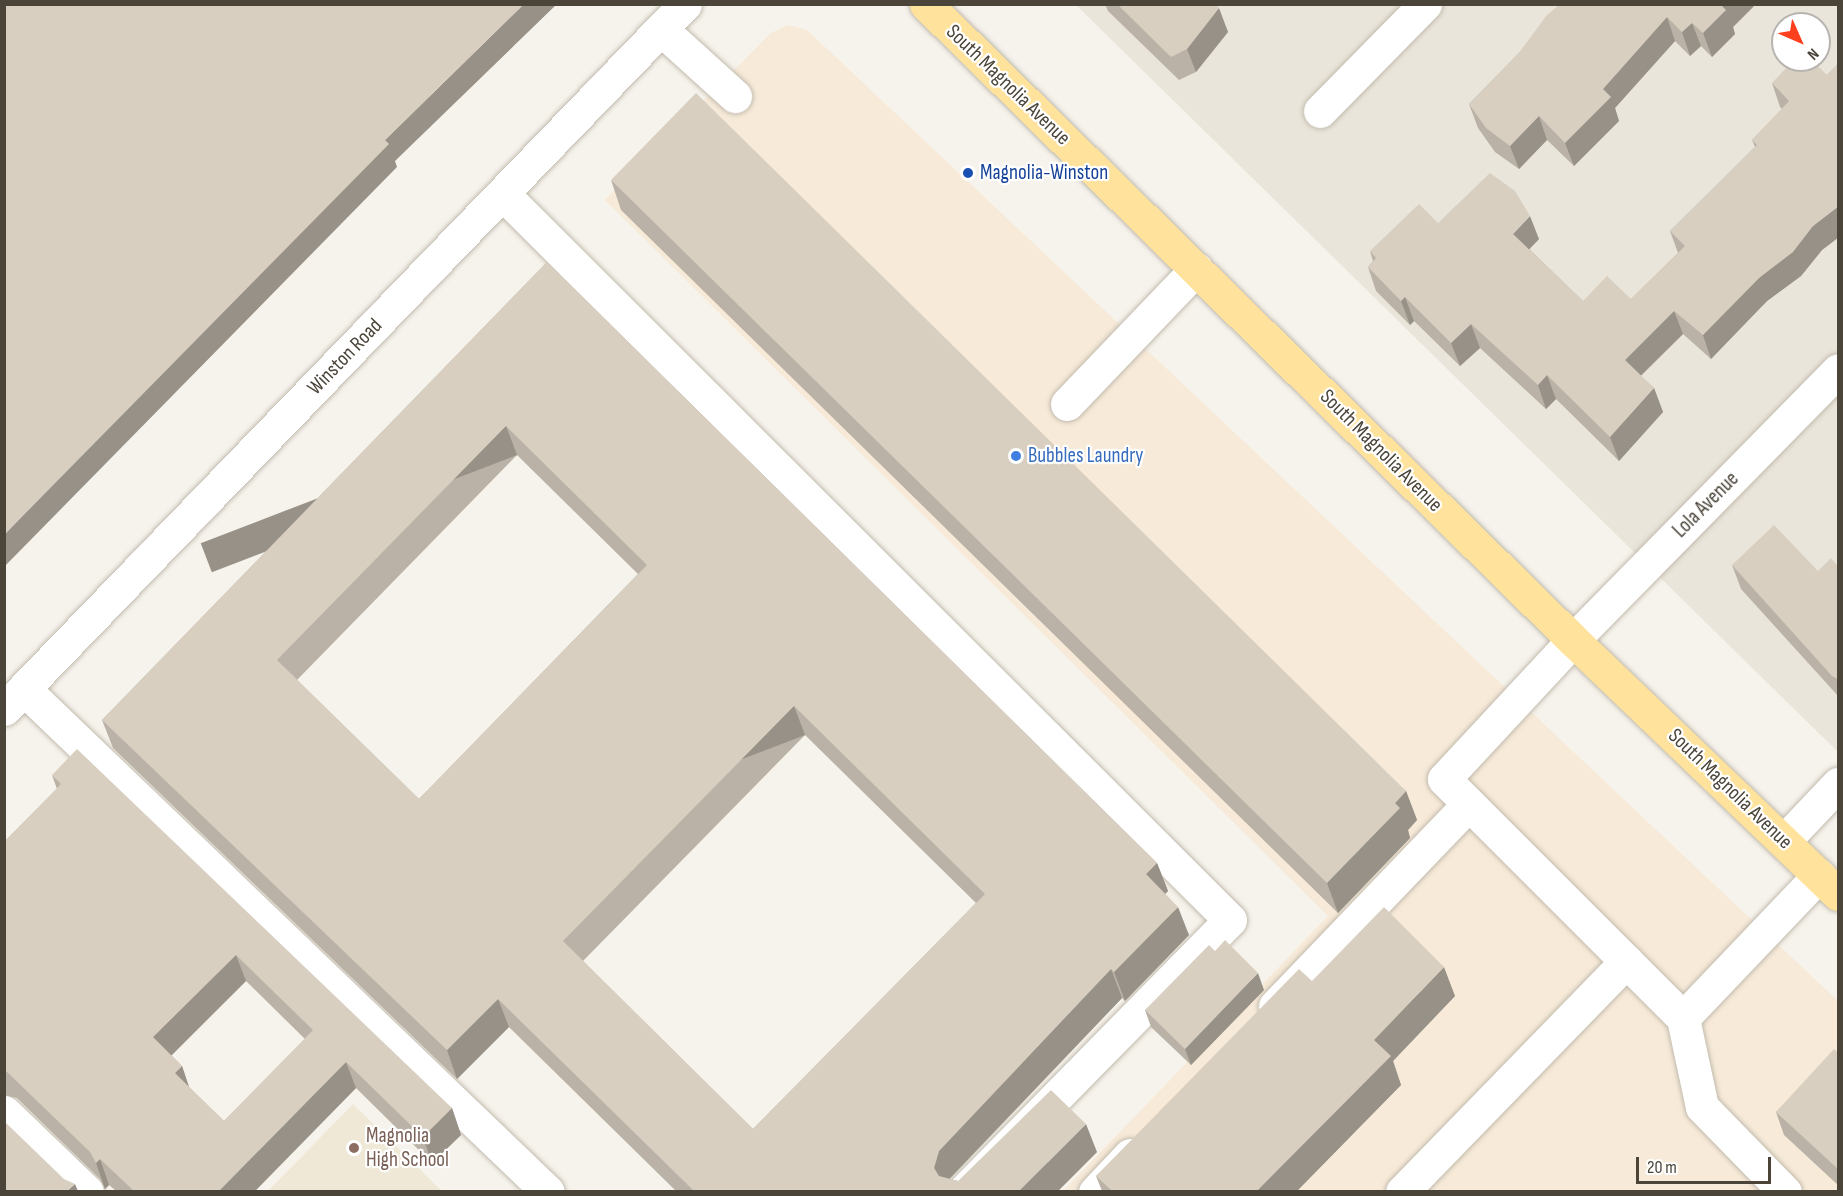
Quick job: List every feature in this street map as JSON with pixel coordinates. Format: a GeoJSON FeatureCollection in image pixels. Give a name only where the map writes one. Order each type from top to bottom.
{"type":"FeatureCollection","features":[{"type":"Feature","properties":{"kind":"main road","name":"South Magnolia Avenue"},"geometry":{"type":"LineString","coordinates":[[926,4],[1573,640],[1829,885]]}},
{"type":"Feature","properties":{"kind":"street","name":"Winston Road"},"geometry":{"type":"LineString","coordinates":[[14,699],[685,4]]}},
{"type":"Feature","properties":{"kind":"street"},"geometry":{"type":"LineString","coordinates":[[1320,111],[1425,4]]}},
{"type":"Feature","properties":{"kind":"street"},"geometry":{"type":"LineString","coordinates":[[661,29],[735,96]]}},
{"type":"Feature","properties":{"kind":"street"},"geometry":{"type":"LineString","coordinates":[[503,194],[1230,920],[963,1191]]}},
{"type":"Feature","properties":{"kind":"street"},"geometry":{"type":"LineString","coordinates":[[1067,404],[1196,269]]}},
{"type":"Feature","properties":{"kind":"street","name":"Lola Avenue"},"geometry":{"type":"LineString","coordinates":[[1469,804],[1444,779],[1573,640],[1839,370]]}},
{"type":"Feature","properties":{"kind":"street"},"geometry":{"type":"LineString","coordinates":[[14,699],[548,1191]]}},
{"type":"Feature","properties":{"kind":"street"},"geometry":{"type":"LineString","coordinates":[[1784,841],[1839,784]]}},
{"type":"Feature","properties":{"kind":"street"},"geometry":{"type":"LineString","coordinates":[[1253,1028],[1469,804],[1683,1018],[1702,1107],[1785,1191]]}},
{"type":"Feature","properties":{"kind":"street"},"geometry":{"type":"LineString","coordinates":[[1683,1018],[1829,885]]}},
{"type":"Feature","properties":{"kind":"street"},"geometry":{"type":"LineString","coordinates":[[1402,1191],[1627,961]]}},
{"type":"Feature","properties":{"kind":"street"},"geometry":{"type":"LineString","coordinates":[[4,1112],[87,1191]]}},
{"type":"Feature","properties":{"kind":"street"},"geometry":{"type":"LineString","coordinates":[[1095,1191],[1154,1131]]}},
{"type":"Feature","properties":{"kind":"shaded area"},"geometry":{"type":"Polygon","coordinates":[[[1076,5],[1838,5],[1838,752],[1076,5]]]}},
{"type":"Feature","properties":{"kind":"shaded area"},"geometry":{"type":"Polygon","coordinates":[[[788,25],[807,30],[1838,1001],[1838,1191],[1063,1191],[1328,916],[605,200],[771,33],[788,25]]]}},
{"type":"Feature","properties":{"kind":"shaded area","name":"Magnolia High School"},"geometry":{"type":"Polygon","coordinates":[[[353,1104],[442,1191],[268,1191],[353,1104]]]}},
{"type":"Feature","properties":{"kind":"building"},"geometry":{"type":"Polygon","coordinates":[[[4,4],[524,4],[385,140],[389,144],[4,535],[4,4]]]}},
{"type":"Feature","properties":{"kind":"building"},"geometry":{"type":"Polygon","coordinates":[[[1117,4],[1216,4],[1219,8],[1187,49],[1171,57],[1117,4]]]}},
{"type":"Feature","properties":{"kind":"building"},"geometry":{"type":"Polygon","coordinates":[[[1560,4],[1723,4],[1726,10],[1703,33],[1692,23],[1682,32],[1667,17],[1603,89],[1611,97],[1565,143],[1539,116],[1510,146],[1486,128],[1469,104],[1519,53],[1546,16],[1560,4]]]}},
{"type":"Feature","properties":{"kind":"building"},"geometry":{"type":"Polygon","coordinates":[[[1839,63],[1839,206],[1813,226],[1793,252],[1759,278],[1703,335],[1674,311],[1625,360],[1654,388],[1610,437],[1547,375],[1538,385],[1471,324],[1451,343],[1405,297],[1401,301],[1368,267],[1376,258],[1370,251],[1419,204],[1438,223],[1490,173],[1515,191],[1530,216],[1513,234],[1583,301],[1607,276],[1631,299],[1685,246],[1670,231],[1757,145],[1752,140],[1789,101],[1772,83],[1783,72],[1824,72],[1827,75],[1839,63]]]}},
{"type":"Feature","properties":{"kind":"building"},"geometry":{"type":"Polygon","coordinates":[[[696,93],[1406,791],[1395,803],[1400,808],[1327,883],[611,180],[696,93]]]}},
{"type":"Feature","properties":{"kind":"building"},"geometry":{"type":"Polygon","coordinates":[[[547,262],[1157,863],[1146,874],[1178,907],[1114,972],[1111,969],[939,1151],[934,1168],[939,1176],[958,1181],[1051,1090],[1086,1124],[1019,1191],[694,1191],[498,999],[447,1050],[102,720],[547,262]],[[506,426],[277,660],[419,799],[647,565],[506,426]],[[794,706],[563,941],[753,1129],[985,894],[794,706]]]}},
{"type":"Feature","properties":{"kind":"building"},"geometry":{"type":"Polygon","coordinates":[[[1774,525],[1818,571],[1831,558],[1837,565],[1839,563],[1839,680],[1832,676],[1732,565],[1774,525]]]}},
{"type":"Feature","properties":{"kind":"building"},"geometry":{"type":"Polygon","coordinates":[[[77,749],[452,1108],[423,1137],[346,1062],[219,1191],[134,1191],[100,1159],[96,1163],[90,1152],[4,1071],[4,842],[61,784],[52,775],[77,749]],[[236,955],[153,1037],[182,1066],[175,1073],[224,1121],[313,1030],[236,955]]]}},
{"type":"Feature","properties":{"kind":"building"},"geometry":{"type":"Polygon","coordinates":[[[1384,907],[1444,967],[1374,1040],[1391,1056],[1257,1191],[1112,1191],[1096,1176],[1299,969],[1312,981],[1384,907]]]}},
{"type":"Feature","properties":{"kind":"building"},"geometry":{"type":"Polygon","coordinates":[[[1225,940],[1258,973],[1185,1049],[1145,1010],[1209,945],[1215,951],[1225,940]]]}},
{"type":"Feature","properties":{"kind":"building"},"geometry":{"type":"Polygon","coordinates":[[[1834,1049],[1839,1053],[1839,1170],[1776,1112],[1834,1049]]]}},
{"type":"Feature","properties":{"kind":"building"},"geometry":{"type":"Polygon","coordinates":[[[4,1121],[64,1179],[75,1184],[67,1191],[4,1191],[4,1121]]]}},
{"type":"Feature","properties":{"kind":"place","name":"Magnolia-Winston"},"geometry":{"type":"Point","coordinates":[968,173]}},
{"type":"Feature","properties":{"kind":"place","name":"Bubbles Laundry"},"geometry":{"type":"Point","coordinates":[1016,456]}},
{"type":"Feature","properties":{"kind":"place","name":"Magnolia High School"},"geometry":{"type":"Point","coordinates":[354,1148]}}]}
